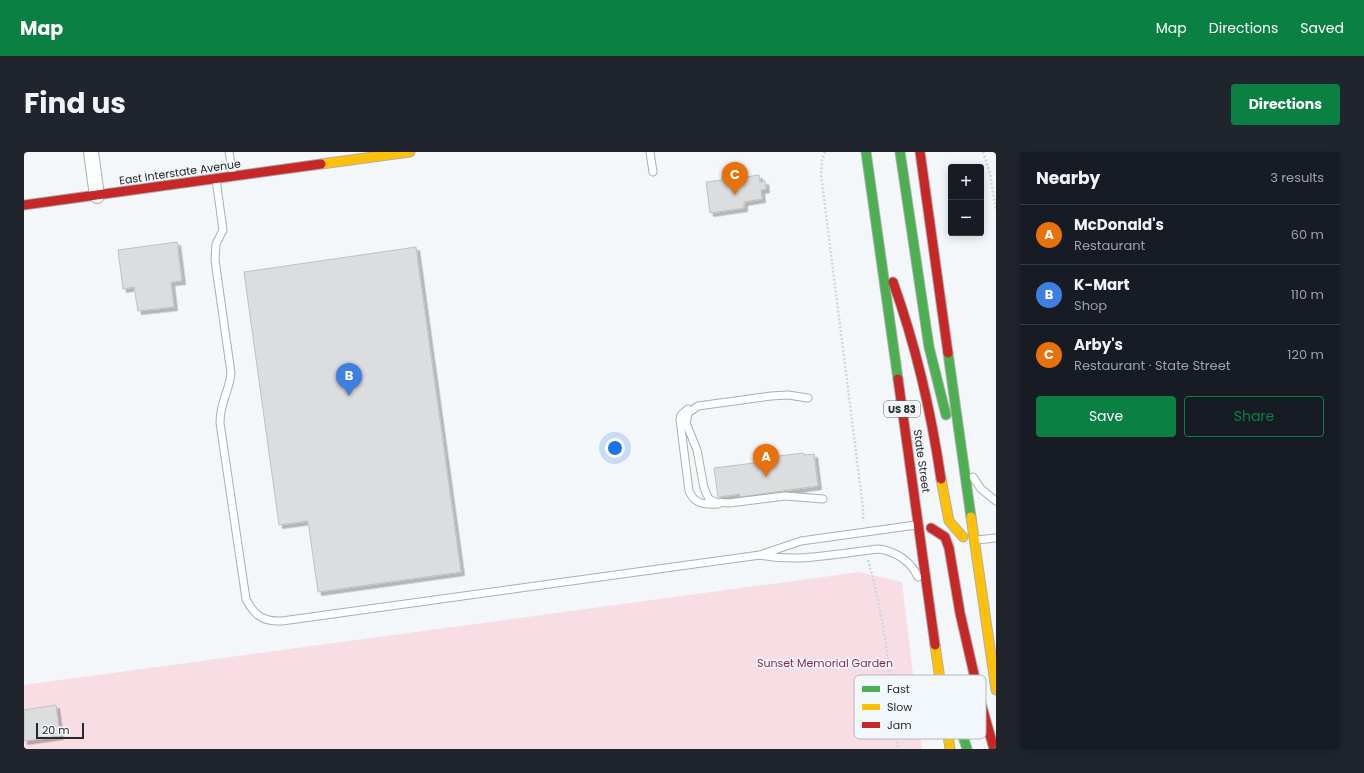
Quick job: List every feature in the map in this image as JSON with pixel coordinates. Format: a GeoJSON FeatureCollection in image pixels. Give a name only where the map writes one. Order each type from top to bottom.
{"type":"FeatureCollection","features":[{"type":"Feature","properties":{"kind":"main road","name":"East Interstate Avenue"},"geometry":{"type":"LineString","coordinates":[[24,205],[410,152]]}},
{"type":"Feature","properties":{"kind":"main road","name":"State Street"},"geometry":{"type":"LineString","coordinates":[[866,152],[940,675]]}},
{"type":"Feature","properties":{"kind":"main road"},"geometry":{"type":"LineString","coordinates":[[900,152],[929,347],[942,405],[965,467]]}},
{"type":"Feature","properties":{"kind":"main road"},"geometry":{"type":"LineString","coordinates":[[920,152],[996,690]]}},
{"type":"Feature","properties":{"kind":"main road"},"geometry":{"type":"LineString","coordinates":[[879,244],[905,314],[921,369],[933,424],[949,521],[963,537]]}},
{"type":"Feature","properties":{"kind":"main road"},"geometry":{"type":"LineString","coordinates":[[931,528],[945,537],[950,548],[960,613],[974,675]]}},
{"type":"Feature","properties":{"kind":"main road"},"geometry":{"type":"LineString","coordinates":[[936,648],[944,675]]}},
{"type":"Feature","properties":{"kind":"main road"},"geometry":{"type":"LineString","coordinates":[[986,721],[994,749]]}},
{"type":"Feature","properties":{"kind":"main road","name":"State Street"},"geometry":{"type":"LineString","coordinates":[[949,739],[950,749]]}},
{"type":"Feature","properties":{"kind":"main road"},"geometry":{"type":"LineString","coordinates":[[964,739],[967,749]]}},
{"type":"Feature","properties":{"kind":"street"},"geometry":{"type":"LineString","coordinates":[[91,152],[97,196]]}},
{"type":"Feature","properties":{"kind":"lane"},"geometry":{"type":"LineString","coordinates":[[229,152],[234,177]]}},
{"type":"Feature","properties":{"kind":"lane"},"geometry":{"type":"LineString","coordinates":[[650,152],[653,172]]}},
{"type":"Feature","properties":{"kind":"lane"},"geometry":{"type":"LineString","coordinates":[[216,179],[223,230],[216,244],[215,260],[231,373],[230,386],[220,408],[220,423],[246,599],[252,610],[260,618],[271,621],[282,621],[760,555],[801,541],[919,525],[976,540],[996,538]]}},
{"type":"Feature","properties":{"kind":"lane"},"geometry":{"type":"LineString","coordinates":[[808,398],[779,395],[698,406],[685,411],[680,420],[688,486],[691,496],[698,502],[708,505],[785,496],[823,499]]}},
{"type":"Feature","properties":{"kind":"lane"},"geometry":{"type":"LineString","coordinates":[[698,406],[688,413],[686,424],[697,450],[706,494],[715,502],[721,503]]}},
{"type":"Feature","properties":{"kind":"lane"},"geometry":{"type":"LineString","coordinates":[[965,467],[981,489],[996,501]]}},
{"type":"Feature","properties":{"kind":"lane"},"geometry":{"type":"LineString","coordinates":[[760,555],[774,558],[803,559],[879,548],[891,551],[908,562],[915,571],[929,600]]}},
{"type":"Feature","properties":{"kind":"path"},"geometry":{"type":"LineString","coordinates":[[825,152],[822,160],[821,175],[863,508],[863,524]]}},
{"type":"Feature","properties":{"kind":"path"},"geometry":{"type":"LineString","coordinates":[[983,152],[990,174],[996,211]]}},
{"type":"Feature","properties":{"kind":"path"},"geometry":{"type":"LineString","coordinates":[[867,557],[878,595],[884,624],[890,675]]}},
{"type":"Feature","properties":{"kind":"path"},"geometry":{"type":"LineString","coordinates":[[897,739],[898,749]]}},
{"type":"Feature","properties":{"kind":"green space","name":"Sunset Memorial Garden"},"geometry":{"type":"Polygon","coordinates":[[[859,572],[902,582],[913,675],[854,675],[854,739],[921,739],[922,749],[24,749],[24,685],[859,572]]]}},
{"type":"Feature","properties":{"kind":"building"},"geometry":{"type":"Polygon","coordinates":[[[739,173],[739,178],[759,175],[760,182],[765,181],[766,189],[761,190],[762,199],[744,202],[744,208],[710,213],[706,182],[722,180],[722,176],[739,173]]]}},
{"type":"Feature","properties":{"kind":"building"},"geometry":{"type":"Polygon","coordinates":[[[177,242],[182,281],[171,282],[174,307],[138,311],[134,287],[123,289],[118,250],[177,242]]]}},
{"type":"Feature","properties":{"kind":"building"},"geometry":{"type":"Polygon","coordinates":[[[416,247],[461,572],[318,592],[308,521],[279,525],[244,272],[416,247]]]}},
{"type":"Feature","properties":{"kind":"building"},"geometry":{"type":"Polygon","coordinates":[[[804,453],[804,455],[814,454],[818,486],[740,497],[740,494],[718,497],[714,468],[778,460],[778,456],[804,453]]]}},
{"type":"Feature","properties":{"kind":"building"},"geometry":{"type":"Polygon","coordinates":[[[56,705],[60,736],[24,741],[24,710],[56,705]]]}},
{"type":"Feature","properties":{"kind":"traffic: fast"},"geometry":{"type":"LineString","coordinates":[[866,152],[898,379]]}},
{"type":"Feature","properties":{"kind":"traffic: fast"},"geometry":{"type":"LineString","coordinates":[[900,152],[929,347],[946,415]]}},
{"type":"Feature","properties":{"kind":"traffic: fast"},"geometry":{"type":"LineString","coordinates":[[948,353],[971,517]]}},
{"type":"Feature","properties":{"kind":"traffic: fast"},"geometry":{"type":"LineString","coordinates":[[964,739],[967,749]]}},
{"type":"Feature","properties":{"kind":"traffic: slow"},"geometry":{"type":"LineString","coordinates":[[321,164],[410,152]]}},
{"type":"Feature","properties":{"kind":"traffic: slow"},"geometry":{"type":"LineString","coordinates":[[941,479],[949,521],[963,537]]}},
{"type":"Feature","properties":{"kind":"traffic: slow"},"geometry":{"type":"LineString","coordinates":[[971,517],[996,690]]}},
{"type":"Feature","properties":{"kind":"traffic: slow"},"geometry":{"type":"LineString","coordinates":[[935,645],[939,675]]}},
{"type":"Feature","properties":{"kind":"traffic: slow"},"geometry":{"type":"LineString","coordinates":[[949,739],[950,749]]}},
{"type":"Feature","properties":{"kind":"traffic: jam"},"geometry":{"type":"LineString","coordinates":[[920,152],[948,353]]}},
{"type":"Feature","properties":{"kind":"traffic: jam"},"geometry":{"type":"LineString","coordinates":[[24,205],[321,164]]}},
{"type":"Feature","properties":{"kind":"traffic: jam"},"geometry":{"type":"LineString","coordinates":[[893,282],[909,330],[922,379],[933,429],[941,479]]}},
{"type":"Feature","properties":{"kind":"traffic: jam"},"geometry":{"type":"LineString","coordinates":[[898,379],[935,645]]}},
{"type":"Feature","properties":{"kind":"traffic: jam"},"geometry":{"type":"LineString","coordinates":[[931,528],[945,537],[949,548],[960,613],[974,675]]}},
{"type":"Feature","properties":{"kind":"traffic: jam"},"geometry":{"type":"LineString","coordinates":[[986,721],[994,749]]}},
{"type":"Feature","properties":{"kind":"place","name":"Arby's"},"geometry":{"type":"Point","coordinates":[735,195]}},
{"type":"Feature","properties":{"kind":"place","name":"K-Mart"},"geometry":{"type":"Point","coordinates":[349,396]}},
{"type":"Feature","properties":{"kind":"place","name":"McDonald's"},"geometry":{"type":"Point","coordinates":[766,477]}}]}
